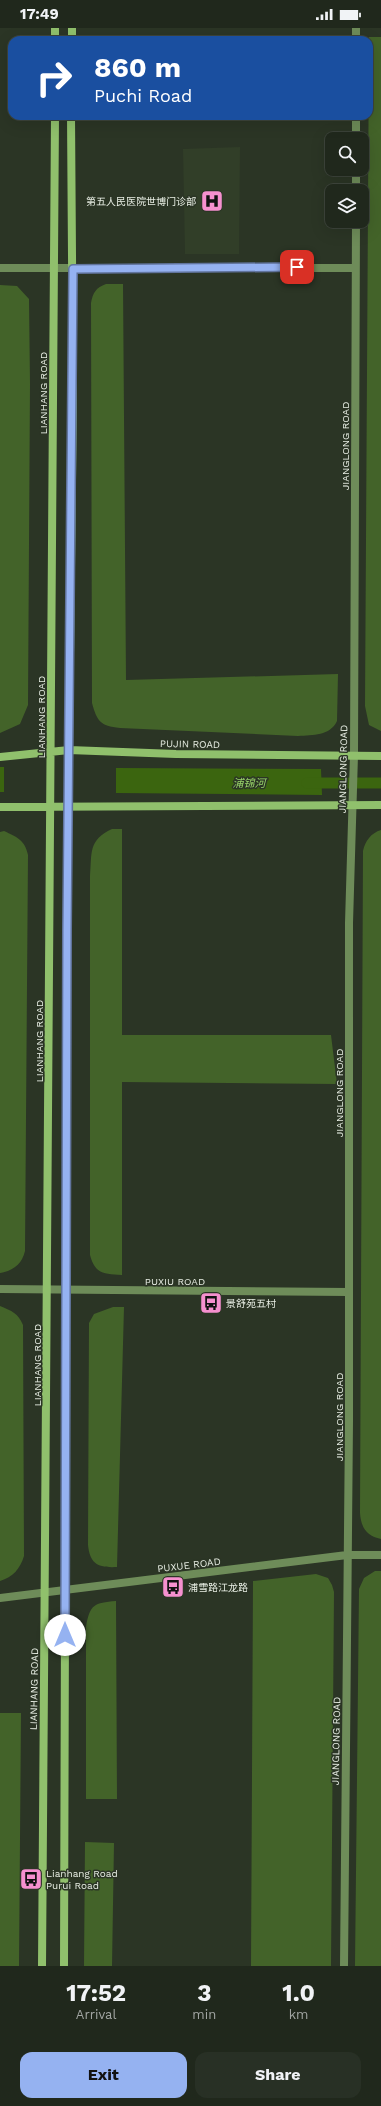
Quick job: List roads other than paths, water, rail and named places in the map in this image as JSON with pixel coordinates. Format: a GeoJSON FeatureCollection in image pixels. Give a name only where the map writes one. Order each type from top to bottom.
{"type":"FeatureCollection","features":[{"type":"Feature","properties":{"kind":"street","name":"LIANHANG ROAD"},"geometry":{"type":"LineString","coordinates":[[42,1966],[55,120]]}},
{"type":"Feature","properties":{"kind":"street"},"geometry":{"type":"LineString","coordinates":[[64,1966],[68,806],[73,269],[71,120]]}},
{"type":"Feature","properties":{"kind":"street"},"geometry":{"type":"LineString","coordinates":[[356,120],[356,132]]}},
{"type":"Feature","properties":{"kind":"street","name":"JIANGLONG ROAD"},"geometry":{"type":"LineString","coordinates":[[344,1966],[349,1292],[349,923],[354,755],[356,228]]}},
{"type":"Feature","properties":{"kind":"street"},"geometry":{"type":"LineString","coordinates":[[0,268],[355,268]]}},
{"type":"Feature","properties":{"kind":"street","name":"PUJIN ROAD"},"geometry":{"type":"LineString","coordinates":[[0,757],[69,750],[176,754],[381,756]]}},
{"type":"Feature","properties":{"kind":"street"},"geometry":{"type":"LineString","coordinates":[[0,806],[50,808],[68,806],[381,805]]}},
{"type":"Feature","properties":{"kind":"street","name":"PUXIU ROAD"},"geometry":{"type":"LineString","coordinates":[[0,1289],[349,1292]]}},
{"type":"Feature","properties":{"kind":"street","name":"PUXUE ROAD"},"geometry":{"type":"LineString","coordinates":[[0,1598],[347,1555],[381,1555]]}},
{"type":"Feature","properties":{"kind":"water"},"geometry":{"type":"Polygon","coordinates":[[[0,767],[4,767],[4,792],[0,792],[0,767]]]}},
{"type":"Feature","properties":{"kind":"water"},"geometry":{"type":"Polygon","coordinates":[[[116,768],[321,769],[322,795],[116,793],[116,768]]]}},
{"type":"Feature","properties":{"kind":"waterway","name":"浦锦河"},"geometry":{"type":"LineString","coordinates":[[307,783],[381,783]]}},
{"type":"Feature","properties":{"kind":"place","name":"第五人民医院世博门诊部"},"geometry":{"type":"Point","coordinates":[212,201]}},
{"type":"Feature","properties":{"kind":"place","name":"景舒苑五村"},"geometry":{"type":"Point","coordinates":[211,1303]}},
{"type":"Feature","properties":{"kind":"place","name":"浦雪路江龙路"},"geometry":{"type":"Point","coordinates":[173,1587]}},
{"type":"Feature","properties":{"kind":"place","name":"Lianhang Road Purui Road"},"geometry":{"type":"Point","coordinates":[31,1879]}}]}
